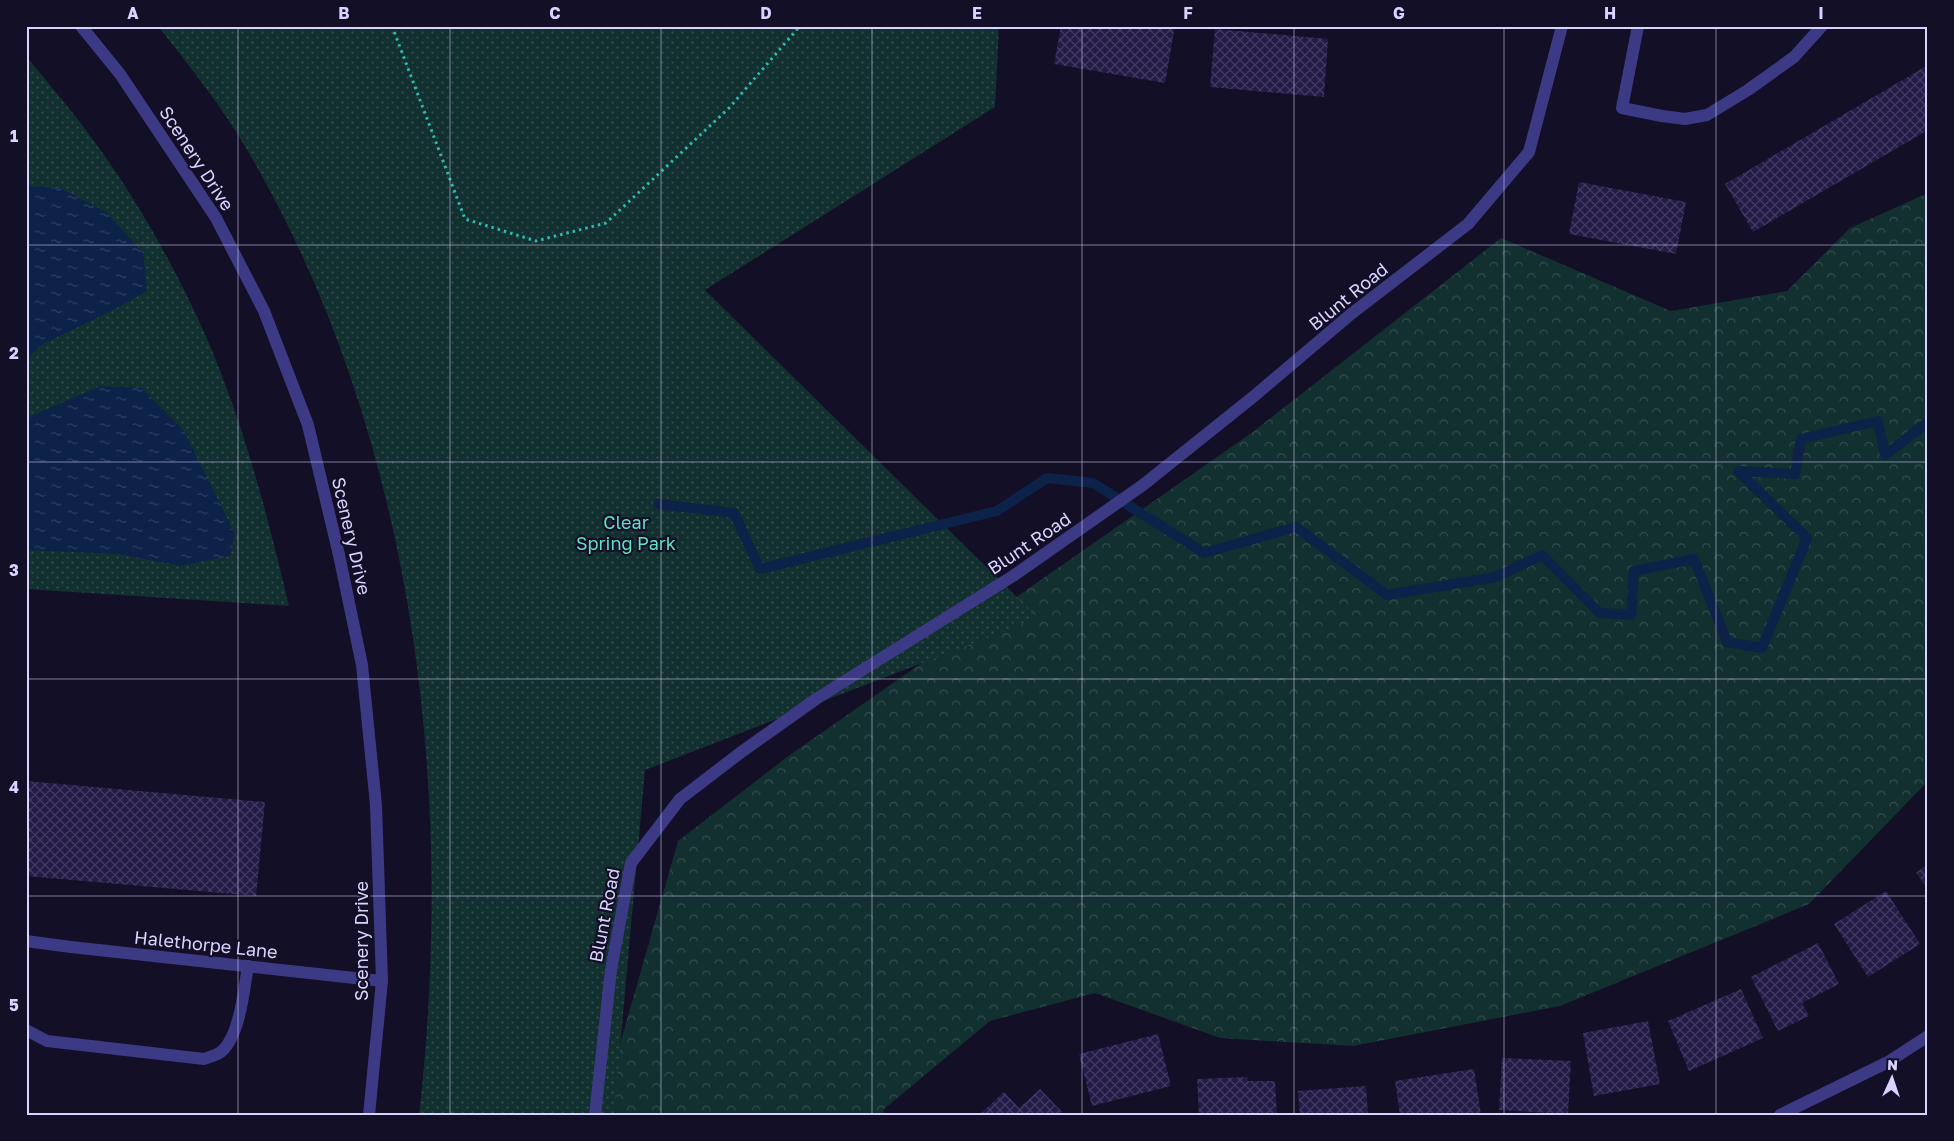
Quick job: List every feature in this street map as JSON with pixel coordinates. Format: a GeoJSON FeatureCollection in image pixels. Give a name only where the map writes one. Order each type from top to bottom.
{"type":"FeatureCollection","features":[{"type":"Feature","properties":{"kind":"street","name":"Scenery Drive"},"geometry":{"type":"LineString","coordinates":[[81,26],[120,74],[216,218],[264,312],[308,425],[339,555],[362,665],[376,805],[382,981],[369,1115]]}},
{"type":"Feature","properties":{"kind":"street","name":"Blunt Road"},"geometry":{"type":"LineString","coordinates":[[595,1115],[611,970],[631,864],[680,800],[740,753],[816,699],[1013,576],[1140,488],[1253,397],[1351,314],[1468,224],[1529,152],[1562,26]]}},
{"type":"Feature","properties":{"kind":"street"},"geometry":{"type":"LineString","coordinates":[[1638,26],[1622,108],[1662,116],[1685,118],[1707,116],[1748,90],[1794,57],[1822,26]]}},
{"type":"Feature","properties":{"kind":"street","name":"Halethorpe Lane"},"geometry":{"type":"LineString","coordinates":[[26,941],[382,981]]}},
{"type":"Feature","properties":{"kind":"street"},"geometry":{"type":"LineString","coordinates":[[26,1030],[47,1041],[204,1059],[222,1052],[232,1037],[238,1019],[248,966]]}},
{"type":"Feature","properties":{"kind":"street"},"geometry":{"type":"LineString","coordinates":[[1780,1115],[1888,1062],[1928,1036]]}},
{"type":"Feature","properties":{"kind":"path"},"geometry":{"type":"LineString","coordinates":[[392,26],[465,220],[536,241],[606,223],[729,108],[800,26]]}},
{"type":"Feature","properties":{"kind":"green space","name":"Clear Spring Park"},"geometry":{"type":"Polygon","coordinates":[[[158,26],[999,26],[995,107],[705,290],[1036,616],[1018,626],[645,770],[614,1115],[419,1115],[429,992],[431,868],[425,743],[410,619],[385,497],[351,378],[305,263],[239,136],[206,88],[158,26]]]}},
{"type":"Feature","properties":{"kind":"green space"},"geometry":{"type":"Polygon","coordinates":[[[26,56],[81,123],[121,180],[152,230],[192,306],[231,399],[253,467],[289,606],[26,589],[26,56]]]}},
{"type":"Feature","properties":{"kind":"green space"},"geometry":{"type":"Polygon","coordinates":[[[1928,193],[1928,781],[1809,904],[1560,1006],[1353,1046],[1220,1038],[1095,993],[990,1021],[884,1109],[883,1115],[613,1115],[614,1065],[678,841],[787,757],[1250,434],[1501,238],[1671,311],[1787,291],[1850,228],[1928,193]]]}},
{"type":"Feature","properties":{"kind":"water"},"geometry":{"type":"Polygon","coordinates":[[[26,186],[60,188],[106,212],[143,253],[147,291],[41,345],[26,360],[26,186]]]}},
{"type":"Feature","properties":{"kind":"water"},"geometry":{"type":"Polygon","coordinates":[[[101,386],[142,388],[184,431],[235,534],[230,556],[180,566],[119,554],[26,550],[26,424],[31,416],[101,386]]]}},
{"type":"Feature","properties":{"kind":"building"},"geometry":{"type":"Polygon","coordinates":[[[1061,26],[1175,26],[1165,83],[1054,64],[1061,26]]]}},
{"type":"Feature","properties":{"kind":"building"},"geometry":{"type":"Polygon","coordinates":[[[1215,29],[1328,39],[1324,97],[1210,87],[1215,29]]]}},
{"type":"Feature","properties":{"kind":"building"},"geometry":{"type":"Polygon","coordinates":[[[1928,65],[1928,130],[1753,232],[1725,184],[1928,65]]]}},
{"type":"Feature","properties":{"kind":"building"},"geometry":{"type":"Polygon","coordinates":[[[1579,182],[1686,202],[1676,254],[1569,234],[1579,182]]]}},
{"type":"Feature","properties":{"kind":"building"},"geometry":{"type":"Polygon","coordinates":[[[26,781],[265,802],[256,896],[26,876],[26,781]]]}},
{"type":"Feature","properties":{"kind":"building"},"geometry":{"type":"Polygon","coordinates":[[[1928,864],[1928,889],[1916,873],[1928,864]]]}},
{"type":"Feature","properties":{"kind":"building"},"geometry":{"type":"Polygon","coordinates":[[[1886,891],[1920,944],[1868,977],[1834,924],[1886,891]]]}},
{"type":"Feature","properties":{"kind":"building"},"geometry":{"type":"Polygon","coordinates":[[[1818,943],[1839,984],[1802,1003],[1809,1016],[1778,1031],[1751,977],[1818,943]]]}},
{"type":"Feature","properties":{"kind":"building"},"geometry":{"type":"Polygon","coordinates":[[[1741,989],[1763,1038],[1689,1071],[1668,1021],[1741,989]]]}},
{"type":"Feature","properties":{"kind":"building"},"geometry":{"type":"Polygon","coordinates":[[[1648,1021],[1660,1084],[1594,1096],[1583,1033],[1648,1021]]]}},
{"type":"Feature","properties":{"kind":"building"},"geometry":{"type":"Polygon","coordinates":[[[1158,1034],[1171,1086],[1092,1106],[1079,1054],[1158,1034]]]}},
{"type":"Feature","properties":{"kind":"building"},"geometry":{"type":"Polygon","coordinates":[[[1502,1058],[1571,1061],[1568,1114],[1499,1110],[1502,1058]]]}},
{"type":"Feature","properties":{"kind":"building"},"geometry":{"type":"Polygon","coordinates":[[[1474,1069],[1481,1115],[1400,1115],[1395,1081],[1474,1069]]]}},
{"type":"Feature","properties":{"kind":"building"},"geometry":{"type":"Polygon","coordinates":[[[1247,1077],[1248,1081],[1275,1081],[1277,1115],[1199,1115],[1197,1079],[1247,1077]]]}},
{"type":"Feature","properties":{"kind":"building"},"geometry":{"type":"Polygon","coordinates":[[[1366,1086],[1368,1115],[1300,1115],[1298,1091],[1366,1086]]]}},
{"type":"Feature","properties":{"kind":"building"},"geometry":{"type":"Polygon","coordinates":[[[1040,1089],[1062,1112],[1059,1115],[979,1115],[1004,1092],[1019,1108],[1040,1089]]]}},
{"type":"Feature","properties":{"kind":"waterway"},"geometry":{"type":"LineString","coordinates":[[658,504],[734,513],[760,569],[997,511],[1047,478],[1093,483],[1204,553],[1296,527],[1387,595],[1496,577],[1542,555],[1600,613],[1631,615],[1634,571],[1694,559],[1727,642],[1762,648],[1807,538],[1738,471],[1795,474],[1801,439],[1878,421],[1885,455],[1928,422]]}}]}
